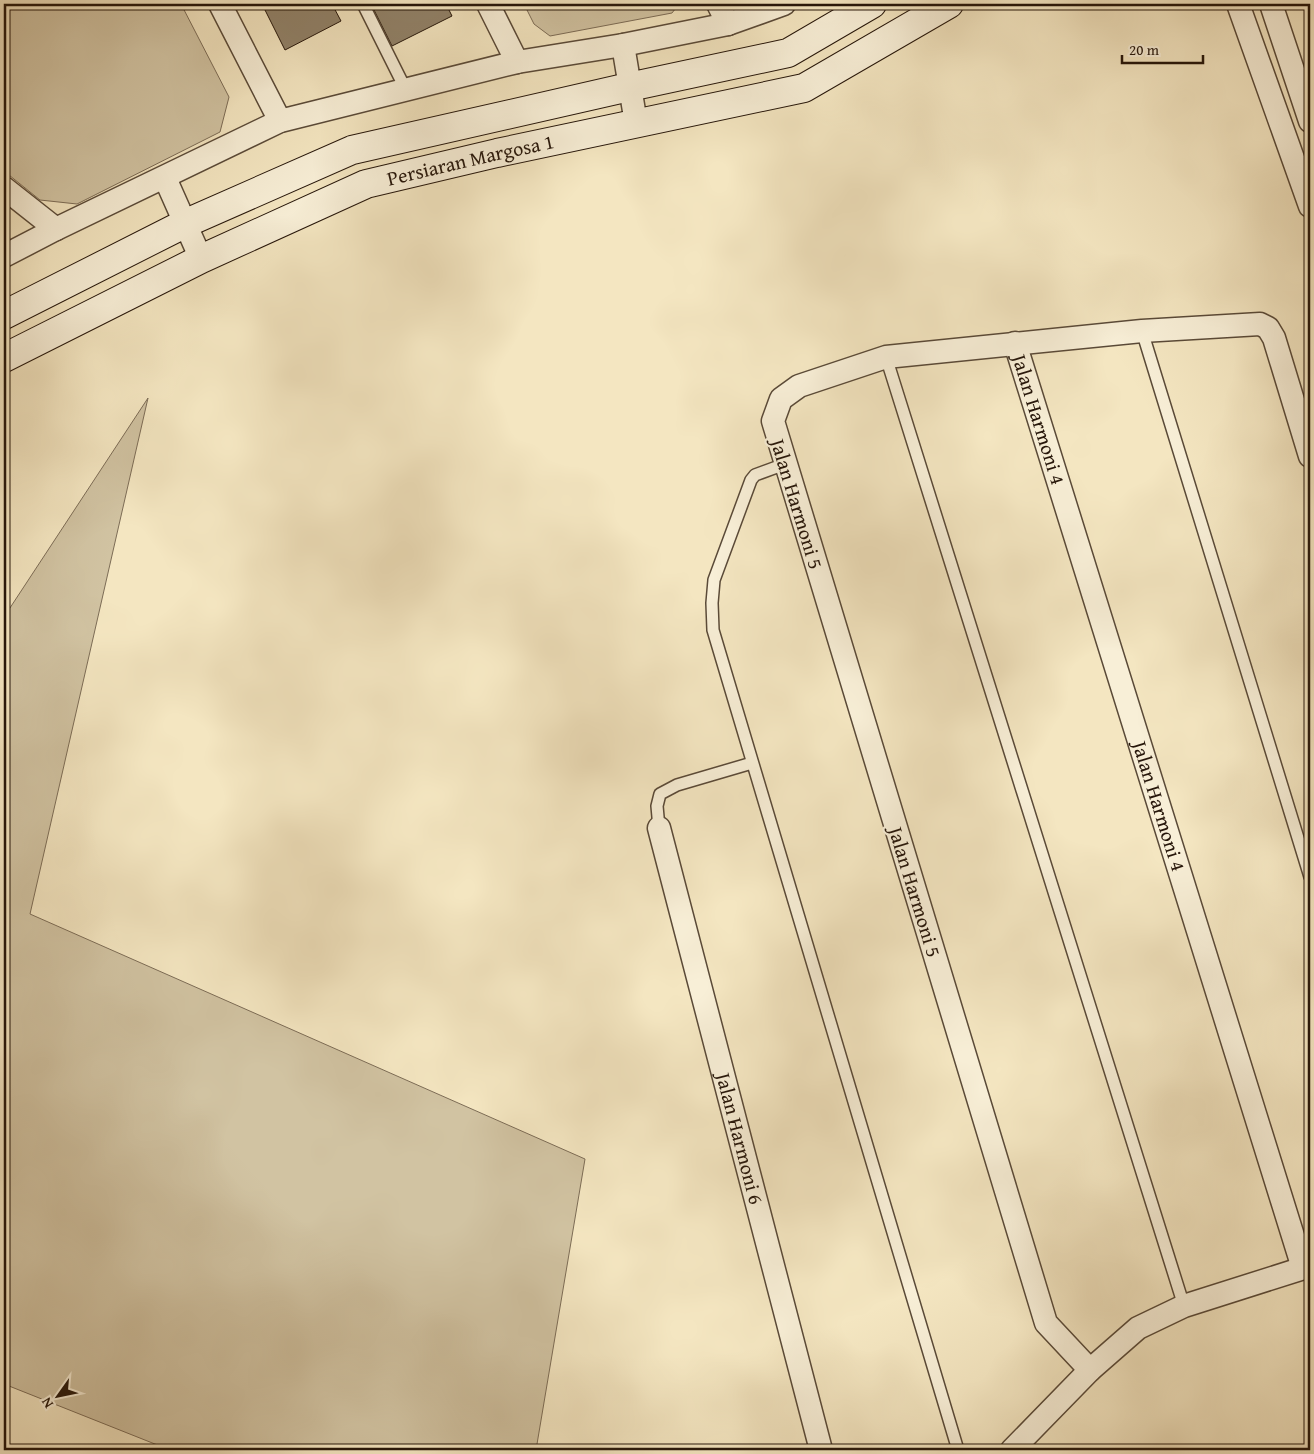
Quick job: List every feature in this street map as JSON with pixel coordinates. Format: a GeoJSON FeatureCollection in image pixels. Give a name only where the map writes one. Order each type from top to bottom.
{"type":"FeatureCollection","features":[{"type":"Feature","properties":{"kind":"street"},"geometry":{"type":"LineString","coordinates":[[220,4],[280,122]]}},
{"type":"Feature","properties":{"kind":"street"},"geometry":{"type":"LineString","coordinates":[[488,4],[517,62]]}},
{"type":"Feature","properties":{"kind":"street"},"geometry":{"type":"LineString","coordinates":[[718,4],[728,24]]}},
{"type":"Feature","properties":{"kind":"street"},"geometry":{"type":"LineString","coordinates":[[4,256],[56,229],[280,122],[517,62],[623,45],[728,24],[784,4]]}},
{"type":"Feature","properties":{"kind":"street","name":"Persiaran Margosa 1"},"geometry":{"type":"LineString","coordinates":[[4,315],[184,224],[352,150],[788,53],[872,4]]}},
{"type":"Feature","properties":{"kind":"street","name":"Persiaran Margosa 1"},"geometry":{"type":"LineString","coordinates":[[4,358],[201,259],[366,184],[636,123],[804,88],[949,4]]}},
{"type":"Feature","properties":{"kind":"street"},"geometry":{"type":"LineString","coordinates":[[1238,4],[1310,206]]}},
{"type":"Feature","properties":{"kind":"street"},"geometry":{"type":"LineString","coordinates":[[1271,4],[1310,121]]}},
{"type":"Feature","properties":{"kind":"street"},"geometry":{"type":"LineString","coordinates":[[623,45],[636,123]]}},
{"type":"Feature","properties":{"kind":"street"},"geometry":{"type":"LineString","coordinates":[[165,178],[201,259]]}},
{"type":"Feature","properties":{"kind":"street"},"geometry":{"type":"LineString","coordinates":[[4,188],[56,229]]}},
{"type":"Feature","properties":{"kind":"street"},"geometry":{"type":"LineString","coordinates":[[886,357],[1142,331],[1260,324],[1268,328],[1274,338],[1310,456]]}},
{"type":"Feature","properties":{"kind":"street","name":"Jalan Harmoni 4"},"geometry":{"type":"LineString","coordinates":[[1015,343],[1307,1267]]}},
{"type":"Feature","properties":{"kind":"street","name":"Jalan Harmoni 5"},"geometry":{"type":"LineString","coordinates":[[886,357],[799,386],[781,399],[773,421],[1046,1323],[1090,1370]]}},
{"type":"Feature","properties":{"kind":"street","name":"Jalan Harmoni 6"},"geometry":{"type":"LineString","coordinates":[[659,828],[820,1450]]}},
{"type":"Feature","properties":{"kind":"street"},"geometry":{"type":"LineString","coordinates":[[1012,1450],[1090,1370],[1138,1328],[1184,1306],[1307,1267]]}},
{"type":"Feature","properties":{"kind":"lane"},"geometry":{"type":"LineString","coordinates":[[363,4],[406,90]]}},
{"type":"Feature","properties":{"kind":"lane"},"geometry":{"type":"LineString","coordinates":[[1142,331],[1310,877]]}},
{"type":"Feature","properties":{"kind":"lane"},"geometry":{"type":"LineString","coordinates":[[886,357],[1184,1306]]}},
{"type":"Feature","properties":{"kind":"lane"},"geometry":{"type":"LineString","coordinates":[[785,464],[755,475],[751,480],[714,580],[712,603],[713,630],[958,1450]]}},
{"type":"Feature","properties":{"kind":"lane"},"geometry":{"type":"LineString","coordinates":[[659,828],[656,806],[660,794],[677,785],[752,763]]}},
{"type":"Feature","properties":{"kind":"shaded area"},"geometry":{"type":"Polygon","coordinates":[[[4,4],[181,4],[229,97],[220,132],[77,204],[40,200],[4,171],[4,4]]]}},
{"type":"Feature","properties":{"kind":"shaded area"},"geometry":{"type":"Polygon","coordinates":[[[524,4],[679,4],[672,13],[550,36],[534,24],[524,4]]]}},
{"type":"Feature","properties":{"kind":"shaded area"},"geometry":{"type":"Polygon","coordinates":[[[148,398],[30,914],[585,1159],[536,1450],[170,1450],[4,1384],[4,617],[148,398]]]}},
{"type":"Feature","properties":{"kind":"building"},"geometry":{"type":"Polygon","coordinates":[[[262,4],[332,4],[341,21],[285,50],[262,4]]]}},
{"type":"Feature","properties":{"kind":"building"},"geometry":{"type":"Polygon","coordinates":[[[371,4],[446,4],[452,16],[392,46],[371,4]]]}}]}
